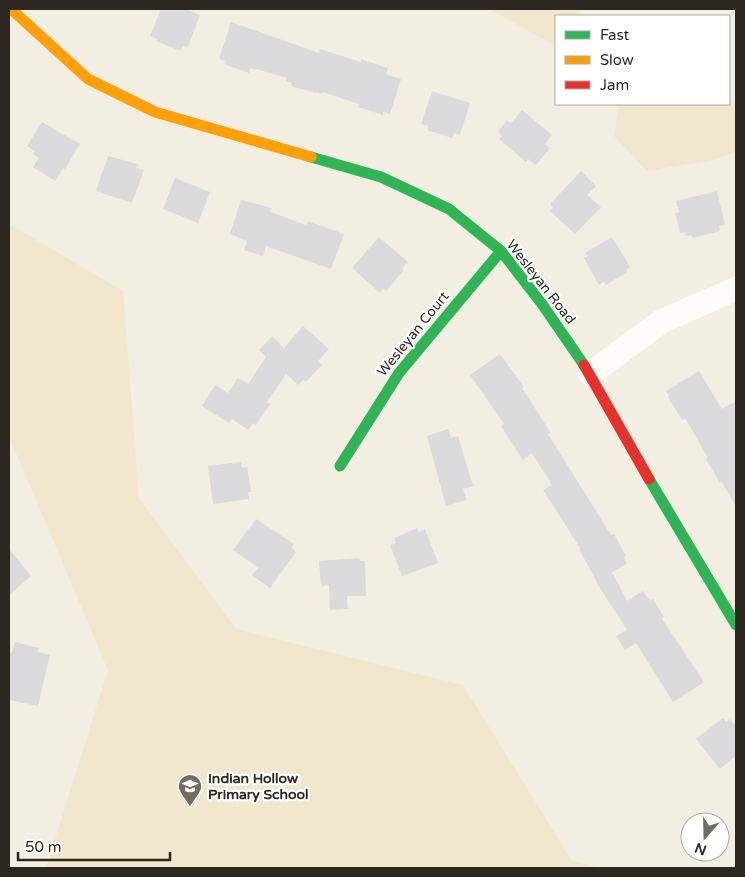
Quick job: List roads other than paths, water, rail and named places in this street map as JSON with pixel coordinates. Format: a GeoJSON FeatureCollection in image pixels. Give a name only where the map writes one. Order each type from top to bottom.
{"type":"FeatureCollection","features":[{"type":"Feature","properties":{"kind":"street","name":"Wesleyan Road"},"geometry":{"type":"LineString","coordinates":[[11,9],[88,79],[156,112],[381,177],[449,209],[501,251],[542,304],[590,374],[662,503],[736,625]]}},
{"type":"Feature","properties":{"kind":"street","name":"Wesleyan Court"},"geometry":{"type":"LineString","coordinates":[[340,466],[399,373],[501,251]]}},
{"type":"Feature","properties":{"kind":"street"},"geometry":{"type":"LineString","coordinates":[[590,374],[662,321],[736,289]]}},
{"type":"Feature","properties":{"kind":"place","name":"Indian Hollow Primary School"},"geometry":{"type":"Point","coordinates":[190,807]}}]}
